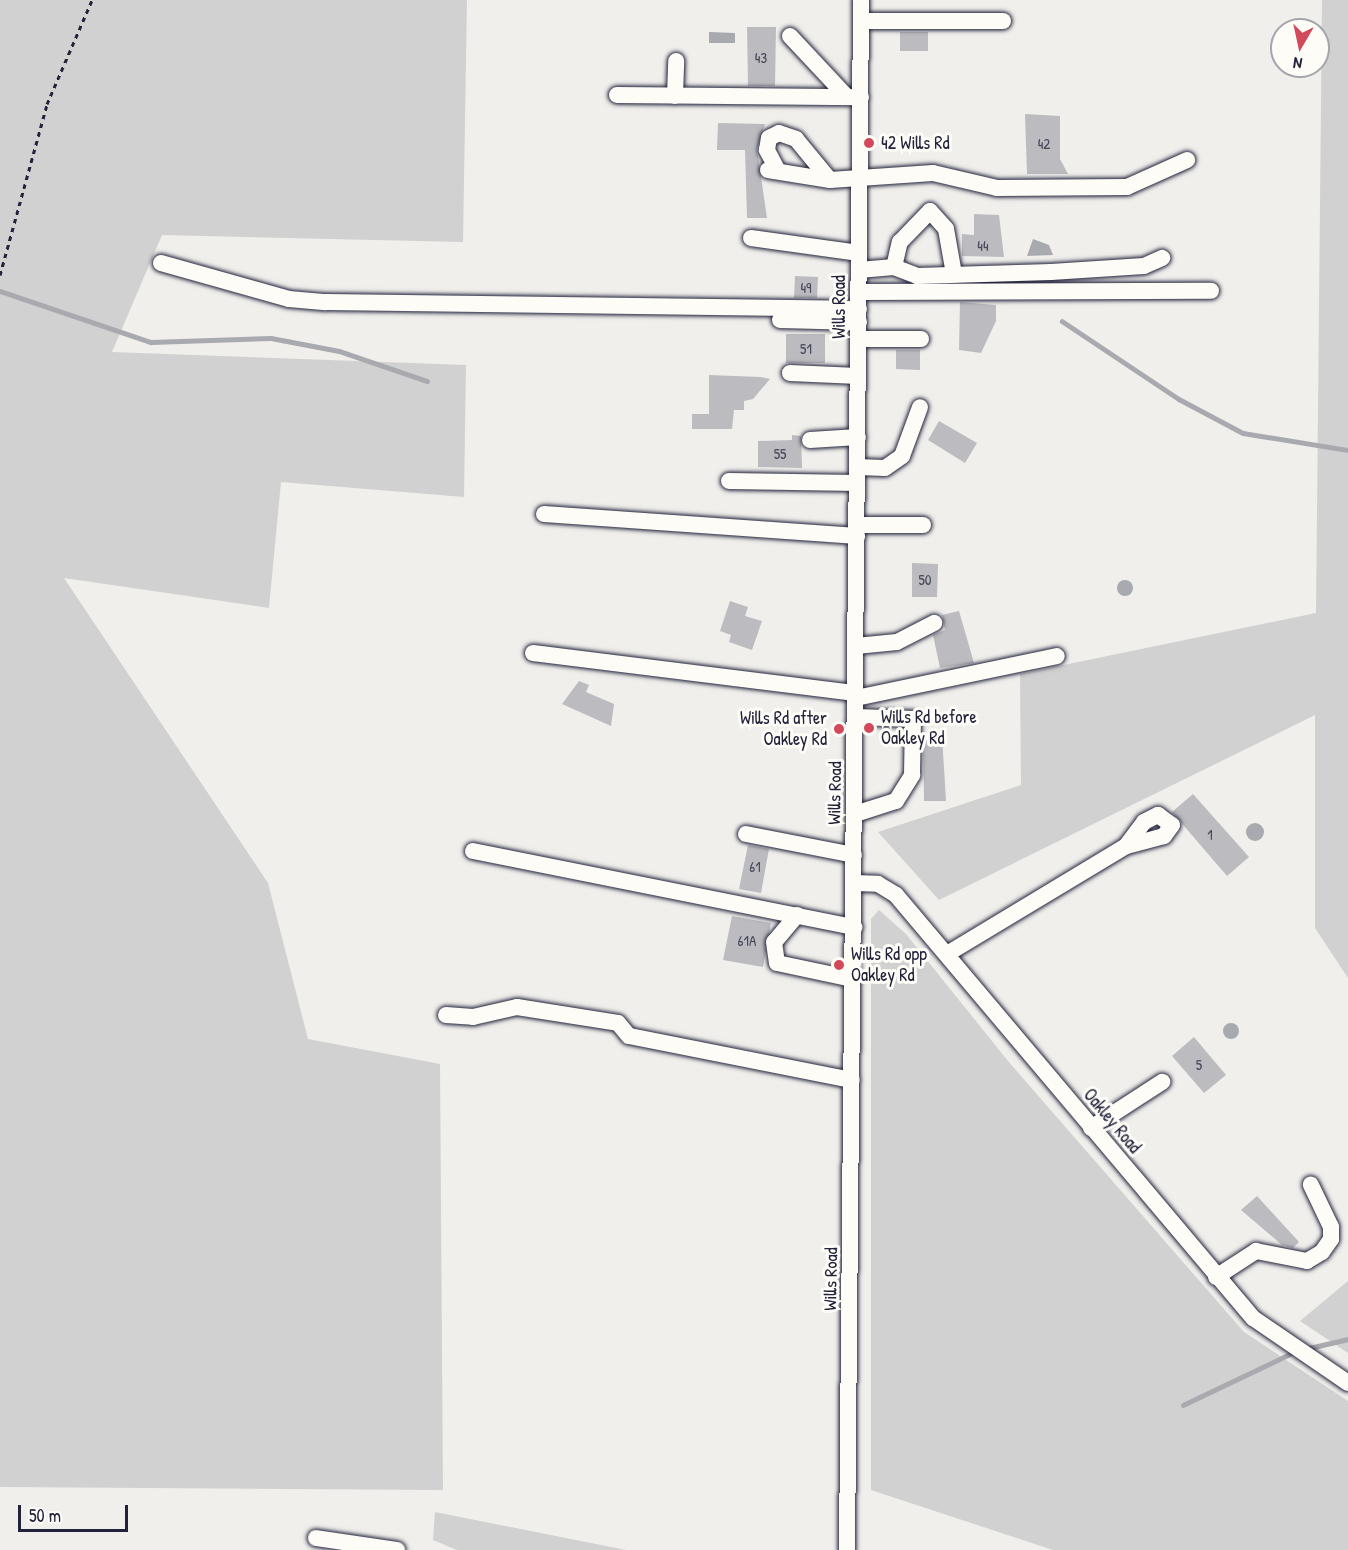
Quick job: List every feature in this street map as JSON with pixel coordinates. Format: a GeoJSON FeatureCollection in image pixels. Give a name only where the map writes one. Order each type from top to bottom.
{"type":"FeatureCollection","features":[{"type":"Feature","properties":{"kind":"street","name":"Wills Road"},"geometry":{"type":"LineString","coordinates":[[848,1550],[860,179],[854,97],[861,0]]}},
{"type":"Feature","properties":{"kind":"street"},"geometry":{"type":"LineString","coordinates":[[861,21],[1004,21]]}},
{"type":"Feature","properties":{"kind":"street"},"geometry":{"type":"LineString","coordinates":[[790,36],[854,97]]}},
{"type":"Feature","properties":{"kind":"street"},"geometry":{"type":"LineString","coordinates":[[675,96],[676,61]]}},
{"type":"Feature","properties":{"kind":"street"},"geometry":{"type":"LineString","coordinates":[[617,95],[854,97]]}},
{"type":"Feature","properties":{"kind":"street"},"geometry":{"type":"LineString","coordinates":[[830,180],[796,139],[779,133],[769,138],[767,150],[773,171],[830,180],[860,179],[913,172],[975,187],[1127,187],[1188,159]]}},
{"type":"Feature","properties":{"kind":"street"},"geometry":{"type":"LineString","coordinates":[[894,267],[900,242],[930,211],[946,229],[954,274]]}},
{"type":"Feature","properties":{"kind":"street"},"geometry":{"type":"LineString","coordinates":[[751,238],[859,253]]}},
{"type":"Feature","properties":{"kind":"street"},"geometry":{"type":"LineString","coordinates":[[859,270],[894,267],[906,276],[1118,270],[1162,258]]}},
{"type":"Feature","properties":{"kind":"street"},"geometry":{"type":"LineString","coordinates":[[161,263],[290,299],[326,302],[859,316],[921,339]]}},
{"type":"Feature","properties":{"kind":"street"},"geometry":{"type":"LineString","coordinates":[[780,320],[1211,291]]}},
{"type":"Feature","properties":{"kind":"street"},"geometry":{"type":"LineString","coordinates":[[790,373],[858,376]]}},
{"type":"Feature","properties":{"kind":"street"},"geometry":{"type":"LineString","coordinates":[[729,481],[857,475],[896,462],[920,408]]}},
{"type":"Feature","properties":{"kind":"street"},"geometry":{"type":"LineString","coordinates":[[810,440],[858,438]]}},
{"type":"Feature","properties":{"kind":"street"},"geometry":{"type":"LineString","coordinates":[[544,514],[857,530],[923,525]]}},
{"type":"Feature","properties":{"kind":"street"},"geometry":{"type":"LineString","coordinates":[[856,646],[897,642],[934,623]]}},
{"type":"Feature","properties":{"kind":"street"},"geometry":{"type":"LineString","coordinates":[[533,653],[856,695],[1057,656]]}},
{"type":"Feature","properties":{"kind":"street"},"geometry":{"type":"LineString","coordinates":[[855,814],[896,801],[912,775],[913,719],[856,717]]}},
{"type":"Feature","properties":{"kind":"street"},"geometry":{"type":"LineString","coordinates":[[746,834],[854,855]]}},
{"type":"Feature","properties":{"kind":"street"},"geometry":{"type":"LineString","coordinates":[[947,954],[1126,846]]}},
{"type":"Feature","properties":{"kind":"street"},"geometry":{"type":"LineString","coordinates":[[473,852],[854,927]]}},
{"type":"Feature","properties":{"kind":"street","name":"Oakley Road"},"geometry":{"type":"LineString","coordinates":[[854,883],[878,884],[896,896],[1253,1318],[1348,1383]]}},
{"type":"Feature","properties":{"kind":"street"},"geometry":{"type":"LineString","coordinates":[[797,915],[774,942],[772,956],[777,963],[853,979]]}},
{"type":"Feature","properties":{"kind":"street"},"geometry":{"type":"LineString","coordinates":[[446,1015],[473,1017],[517,1007],[618,1023],[629,1036],[852,1080]]}},
{"type":"Feature","properties":{"kind":"street"},"geometry":{"type":"LineString","coordinates":[[1092,1128],[1162,1082]]}},
{"type":"Feature","properties":{"kind":"street"},"geometry":{"type":"LineString","coordinates":[[1216,1277],[1256,1251],[1307,1261],[1322,1252],[1331,1239],[1331,1227],[1311,1185]]}},
{"type":"Feature","properties":{"kind":"street"},"geometry":{"type":"LineString","coordinates":[[316,1538],[397,1550]]}},
{"type":"Feature","properties":{"kind":"path"},"geometry":{"type":"LineString","coordinates":[[0,275],[47,104],[92,0]]}},
{"type":"Feature","properties":{"kind":"shaded area"},"geometry":{"type":"Polygon","coordinates":[[[0,0],[467,0],[463,242],[162,235],[112,352],[466,365],[464,497],[281,482],[269,608],[64,578],[268,883],[308,1039],[440,1064],[443,1490],[0,1487],[0,0]]]}},
{"type":"Feature","properties":{"kind":"shaded area"},"geometry":{"type":"Polygon","coordinates":[[[1322,0],[1348,0],[1348,978],[1315,928],[1315,715],[939,900],[878,832],[1021,785],[1020,674],[1316,613],[1321,78],[1330,78],[1330,18],[1322,18],[1322,0]]]}},
{"type":"Feature","properties":{"kind":"shaded area"},"geometry":{"type":"Polygon","coordinates":[[[709,32],[735,33],[735,43],[709,43],[709,32]]]}},
{"type":"Feature","properties":{"kind":"shaded area"},"geometry":{"type":"Polygon","coordinates":[[[1033,239],[1049,245],[1053,255],[1027,256],[1033,239]]]}},
{"type":"Feature","properties":{"kind":"shaded area"},"geometry":{"type":"Polygon","coordinates":[[[1125,580],[1131,582],[1133,588],[1131,594],[1125,596],[1119,594],[1117,588],[1119,582],[1125,580]]]}},
{"type":"Feature","properties":{"kind":"shaded area"},"geometry":{"type":"Polygon","coordinates":[[[1255,823],[1261,826],[1264,832],[1261,838],[1255,841],[1249,838],[1246,832],[1249,826],[1255,823]]]}},
{"type":"Feature","properties":{"kind":"shaded area"},"geometry":{"type":"Polygon","coordinates":[[[879,910],[906,934],[1008,1061],[1244,1332],[1348,1401],[1348,1550],[1053,1550],[871,1490],[871,919],[879,910]]]}},
{"type":"Feature","properties":{"kind":"shaded area"},"geometry":{"type":"Polygon","coordinates":[[[1228,1023],[1234,1023],[1239,1031],[1237,1037],[1228,1039],[1223,1034],[1223,1028],[1228,1023]]]}},
{"type":"Feature","properties":{"kind":"shaded area"},"geometry":{"type":"Polygon","coordinates":[[[1348,1281],[1348,1353],[1300,1321],[1348,1281]]]}},
{"type":"Feature","properties":{"kind":"shaded area"},"geometry":{"type":"Polygon","coordinates":[[[435,1512],[626,1550],[457,1550],[433,1540],[435,1512]]]}},
{"type":"Feature","properties":{"kind":"building"},"geometry":{"type":"Polygon","coordinates":[[[747,27],[776,27],[775,86],[748,86],[747,27]]]}},
{"type":"Feature","properties":{"kind":"building"},"geometry":{"type":"Polygon","coordinates":[[[900,32],[928,32],[928,51],[900,51],[900,32]]]}},
{"type":"Feature","properties":{"kind":"building"},"geometry":{"type":"Polygon","coordinates":[[[1025,114],[1060,116],[1060,159],[1068,174],[1027,174],[1025,114]]]}},
{"type":"Feature","properties":{"kind":"building"},"geometry":{"type":"Polygon","coordinates":[[[718,123],[765,124],[757,149],[767,218],[747,218],[745,150],[717,150],[718,123]]]}},
{"type":"Feature","properties":{"kind":"building"},"geometry":{"type":"Polygon","coordinates":[[[974,214],[999,215],[1004,257],[962,256],[962,234],[974,235],[974,214]]]}},
{"type":"Feature","properties":{"kind":"building"},"geometry":{"type":"Polygon","coordinates":[[[795,276],[818,277],[817,298],[794,298],[795,276]]]}},
{"type":"Feature","properties":{"kind":"building"},"geometry":{"type":"Polygon","coordinates":[[[960,302],[996,305],[996,321],[981,353],[959,350],[960,302]]]}},
{"type":"Feature","properties":{"kind":"building"},"geometry":{"type":"Polygon","coordinates":[[[786,334],[825,334],[825,363],[786,363],[786,334]]]}},
{"type":"Feature","properties":{"kind":"building"},"geometry":{"type":"Polygon","coordinates":[[[896,350],[920,350],[920,370],[896,369],[896,350]]]}},
{"type":"Feature","properties":{"kind":"building"},"geometry":{"type":"Polygon","coordinates":[[[709,375],[770,379],[753,399],[744,401],[744,410],[734,410],[732,429],[692,429],[692,414],[709,414],[709,375]]]}},
{"type":"Feature","properties":{"kind":"building"},"geometry":{"type":"Polygon","coordinates":[[[939,421],[977,443],[965,463],[928,440],[939,421]]]}},
{"type":"Feature","properties":{"kind":"building"},"geometry":{"type":"Polygon","coordinates":[[[792,435],[801,436],[802,468],[758,467],[758,441],[792,440],[792,435]]]}},
{"type":"Feature","properties":{"kind":"building"},"geometry":{"type":"Polygon","coordinates":[[[912,563],[938,564],[937,597],[912,597],[912,563]]]}},
{"type":"Feature","properties":{"kind":"building"},"geometry":{"type":"Polygon","coordinates":[[[730,601],[748,607],[745,616],[762,621],[752,650],[729,642],[731,635],[720,631],[730,601]]]}},
{"type":"Feature","properties":{"kind":"building"},"geometry":{"type":"Polygon","coordinates":[[[959,611],[974,663],[940,668],[933,635],[945,630],[942,615],[959,611]]]}},
{"type":"Feature","properties":{"kind":"building"},"geometry":{"type":"Polygon","coordinates":[[[579,681],[589,685],[586,692],[614,704],[611,726],[562,704],[579,681]]]}},
{"type":"Feature","properties":{"kind":"building"},"geometry":{"type":"Polygon","coordinates":[[[923,735],[942,735],[946,801],[924,801],[923,735]]]}},
{"type":"Feature","properties":{"kind":"building"},"geometry":{"type":"Polygon","coordinates":[[[1193,794],[1249,857],[1227,876],[1172,812],[1193,794]]]}},
{"type":"Feature","properties":{"kind":"building"},"geometry":{"type":"Polygon","coordinates":[[[748,845],[769,849],[761,893],[739,889],[748,845]]]}},
{"type":"Feature","properties":{"kind":"building"},"geometry":{"type":"Polygon","coordinates":[[[732,916],[771,923],[763,967],[723,960],[732,916]]]}},
{"type":"Feature","properties":{"kind":"building"},"geometry":{"type":"Polygon","coordinates":[[[1194,1037],[1226,1075],[1204,1093],[1172,1056],[1194,1037]]]}},
{"type":"Feature","properties":{"kind":"building"},"geometry":{"type":"Polygon","coordinates":[[[1257,1196],[1299,1242],[1293,1248],[1282,1245],[1241,1210],[1257,1196]]]}},
{"type":"Feature","properties":{"kind":"waterway"},"geometry":{"type":"LineString","coordinates":[[0,291],[151,342],[271,338],[339,351],[427,381]]}},
{"type":"Feature","properties":{"kind":"waterway"},"geometry":{"type":"LineString","coordinates":[[1062,321],[1179,399],[1243,433],[1348,450]]}},
{"type":"Feature","properties":{"kind":"waterway"},"geometry":{"type":"LineString","coordinates":[[1305,1349],[1348,1339]]}},
{"type":"Feature","properties":{"kind":"waterway"},"geometry":{"type":"LineString","coordinates":[[1183,1405],[1294,1352]]}},
{"type":"Feature","properties":{"kind":"place","name":"42 Wills Rd"},"geometry":{"type":"Point","coordinates":[869,143]}},
{"type":"Feature","properties":{"kind":"place","name":"Wills Rd before Oakley Rd"},"geometry":{"type":"Point","coordinates":[869,728]}},
{"type":"Feature","properties":{"kind":"place","name":"Wills Rd after Oakley Rd"},"geometry":{"type":"Point","coordinates":[839,729]}},
{"type":"Feature","properties":{"kind":"place","name":"Wills Rd opp Oakley Rd"},"geometry":{"type":"Point","coordinates":[839,965]}}]}
